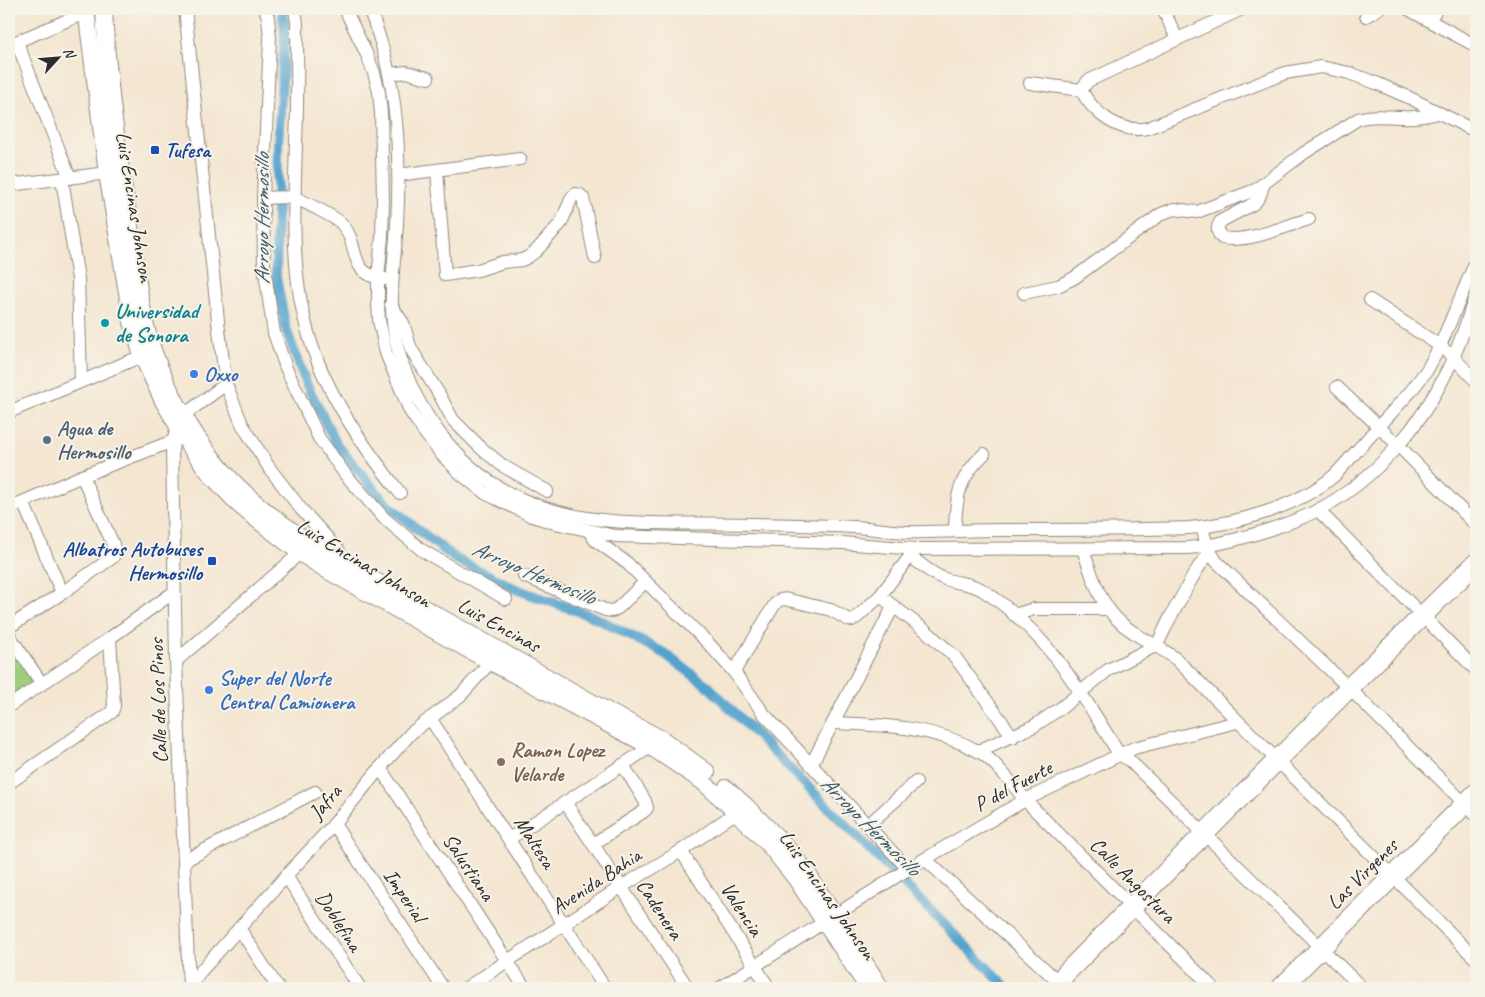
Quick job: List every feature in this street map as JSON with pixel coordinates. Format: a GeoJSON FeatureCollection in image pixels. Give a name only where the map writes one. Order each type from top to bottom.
{"type":"FeatureCollection","features":[{"type":"Feature","properties":{"kind":"highway"},"geometry":{"type":"LineString","coordinates":[[1060,986],[1066,973],[1131,906],[1476,563]]}},
{"type":"Feature","properties":{"kind":"highway","name":"Las Virgenes"},"geometry":{"type":"LineString","coordinates":[[1281,988],[1392,876],[1473,804]]}},
{"type":"Feature","properties":{"kind":"main road"},"geometry":{"type":"LineString","coordinates":[[104,9],[114,172]]}},
{"type":"Feature","properties":{"kind":"main road","name":"Luis Encinas Johnson"},"geometry":{"type":"LineString","coordinates":[[87,10],[114,172],[129,305],[148,353],[162,399],[200,460],[225,491],[256,519],[300,553],[340,578],[496,656],[657,743],[703,782],[741,809],[830,920],[868,988]]}},
{"type":"Feature","properties":{"kind":"main road","name":"Luis Encinas"},"geometry":{"type":"LineString","coordinates":[[178,427],[208,453],[224,472],[271,516],[322,552],[496,656]]}},
{"type":"Feature","properties":{"kind":"main road"},"geometry":{"type":"LineString","coordinates":[[830,920],[881,988]]}},
{"type":"Feature","properties":{"kind":"street"},"geometry":{"type":"LineString","coordinates":[[186,9],[226,384],[242,424],[256,448],[287,492],[340,551],[343,563]]}},
{"type":"Feature","properties":{"kind":"street"},"geometry":{"type":"LineString","coordinates":[[265,9],[268,17],[270,38],[264,198],[264,266],[274,333],[286,368],[319,438],[345,474],[384,518],[423,551],[506,599]]}},
{"type":"Feature","properties":{"kind":"street"},"geometry":{"type":"LineString","coordinates":[[295,9],[298,33],[294,216],[299,293],[313,345],[324,375],[341,409],[368,452],[400,494]]}},
{"type":"Feature","properties":{"kind":"street"},"geometry":{"type":"LineString","coordinates":[[345,9],[374,72],[380,100],[382,114],[383,198],[382,245],[378,278],[379,320],[386,353],[410,411],[442,455],[461,474],[485,493],[532,516],[589,531],[615,536],[643,538],[842,543],[913,553],[1208,549],[1276,527],[1318,510],[1360,482],[1375,469],[1398,445],[1426,409],[1453,357],[1476,294]]}},
{"type":"Feature","properties":{"kind":"street"},"geometry":{"type":"LineString","coordinates":[[369,9],[380,37],[390,74],[397,120],[397,222],[391,305],[398,350],[411,387],[427,415],[456,454],[488,481],[509,494],[547,508],[596,520],[649,523],[856,527],[909,532],[1148,529],[1202,527],[1228,523],[1275,508],[1312,492],[1335,475],[1419,381],[1434,359],[1476,261]]}},
{"type":"Feature","properties":{"kind":"street"},"geometry":{"type":"LineString","coordinates":[[1163,9],[1177,39]]}},
{"type":"Feature","properties":{"kind":"street"},"geometry":{"type":"LineString","coordinates":[[1082,90],[1088,82],[1242,9]]}},
{"type":"Feature","properties":{"kind":"street"},"geometry":{"type":"LineString","coordinates":[[1366,16],[1378,9]]}},
{"type":"Feature","properties":{"kind":"street"},"geometry":{"type":"LineString","coordinates":[[1408,9],[1476,46]]}},
{"type":"Feature","properties":{"kind":"street"},"geometry":{"type":"LineString","coordinates":[[1429,20],[1437,9]]}},
{"type":"Feature","properties":{"kind":"street"},"geometry":{"type":"LineString","coordinates":[[81,382],[78,279],[66,178],[13,43],[87,10]]}},
{"type":"Feature","properties":{"kind":"street"},"geometry":{"type":"LineString","coordinates":[[1030,83],[1082,90],[1094,108],[1106,119],[1129,129],[1141,130],[1285,73],[1321,67],[1349,73],[1376,83],[1469,128],[1476,129]]}},
{"type":"Feature","properties":{"kind":"street"},"geometry":{"type":"LineString","coordinates":[[390,74],[406,72],[428,78]]}},
{"type":"Feature","properties":{"kind":"street"},"geometry":{"type":"LineString","coordinates":[[1024,293],[1058,286],[1074,278],[1161,214],[1174,210],[1197,212],[1255,190],[1304,153],[1358,119],[1375,115],[1404,118],[1438,113]]}},
{"type":"Feature","properties":{"kind":"street"},"geometry":{"type":"LineString","coordinates":[[398,175],[520,159]]}},
{"type":"Feature","properties":{"kind":"street"},"geometry":{"type":"LineString","coordinates":[[437,170],[445,275],[478,270],[528,257],[536,251],[561,223],[572,196],[576,194],[583,198],[595,258]]}},
{"type":"Feature","properties":{"kind":"street"},"geometry":{"type":"LineString","coordinates":[[9,185],[114,172]]}},
{"type":"Feature","properties":{"kind":"street"},"geometry":{"type":"LineString","coordinates":[[1263,185],[1258,200],[1221,221],[1217,226],[1218,233],[1222,238],[1229,240],[1248,238],[1309,219]]}},
{"type":"Feature","properties":{"kind":"street"},"geometry":{"type":"LineString","coordinates":[[264,198],[294,198],[340,222],[348,232],[360,267],[365,273],[378,278],[392,280]]}},
{"type":"Feature","properties":{"kind":"street"},"geometry":{"type":"LineString","coordinates":[[1370,300],[1440,346],[1476,381]]}},
{"type":"Feature","properties":{"kind":"street"},"geometry":{"type":"LineString","coordinates":[[391,305],[403,323],[411,349],[453,420],[481,448],[503,466],[547,491]]}},
{"type":"Feature","properties":{"kind":"street"},"geometry":{"type":"LineString","coordinates":[[10,408],[81,382],[148,353]]}},
{"type":"Feature","properties":{"kind":"street"},"geometry":{"type":"LineString","coordinates":[[9,508],[82,476],[178,427],[226,384]]}},
{"type":"Feature","properties":{"kind":"street"},"geometry":{"type":"LineString","coordinates":[[1337,387],[1379,426],[1476,525]]}},
{"type":"Feature","properties":{"kind":"street","name":"Calle de Los Pinos"},"geometry":{"type":"LineString","coordinates":[[178,427],[172,463],[174,592],[184,861],[192,986]]}},
{"type":"Feature","properties":{"kind":"street"},"geometry":{"type":"LineString","coordinates":[[955,530],[956,503],[962,484],[973,464],[984,454]]}},
{"type":"Feature","properties":{"kind":"street"},"geometry":{"type":"LineString","coordinates":[[9,627],[109,560],[114,553],[113,544],[82,476]]}},
{"type":"Feature","properties":{"kind":"street"},"geometry":{"type":"LineString","coordinates":[[23,502],[62,593]]}},
{"type":"Feature","properties":{"kind":"street"},"geometry":{"type":"LineString","coordinates":[[1318,510],[1476,670]]}},
{"type":"Feature","properties":{"kind":"street"},"geometry":{"type":"LineString","coordinates":[[774,524],[774,541]]}},
{"type":"Feature","properties":{"kind":"street"},"geometry":{"type":"LineString","coordinates":[[1202,527],[1208,549],[1216,561],[1473,804]]}},
{"type":"Feature","properties":{"kind":"street"},"geometry":{"type":"LineString","coordinates":[[589,531],[595,540],[627,563],[709,644],[734,672],[764,714],[908,869]]}},
{"type":"Feature","properties":{"kind":"street"},"geometry":{"type":"LineString","coordinates":[[978,751],[1013,737],[1047,718],[1108,670],[1157,645],[1208,549]]}},
{"type":"Feature","properties":{"kind":"street"},"geometry":{"type":"LineString","coordinates":[[1083,550],[1107,609],[1126,628],[1157,645],[1176,659],[1476,959]]}},
{"type":"Feature","properties":{"kind":"street"},"geometry":{"type":"LineString","coordinates":[[176,661],[300,553]]}},
{"type":"Feature","properties":{"kind":"street"},"geometry":{"type":"LineString","coordinates":[[734,672],[779,600],[788,600],[831,610],[847,620],[852,620],[880,596],[913,553]]}},
{"type":"Feature","properties":{"kind":"street"},"geometry":{"type":"LineString","coordinates":[[913,553],[938,576],[977,587],[1014,616],[1054,655],[1081,692],[1119,754],[1129,760],[1362,988]]}},
{"type":"Feature","properties":{"kind":"street"},"geometry":{"type":"LineString","coordinates":[[524,576],[605,610],[612,611],[618,608],[645,582]]}},
{"type":"Feature","properties":{"kind":"street"},"geometry":{"type":"LineString","coordinates":[[9,706],[174,592]]}},
{"type":"Feature","properties":{"kind":"street"},"geometry":{"type":"LineString","coordinates":[[880,596],[932,636],[955,658],[1013,737]]}},
{"type":"Feature","properties":{"kind":"street"},"geometry":{"type":"LineString","coordinates":[[811,765],[893,607]]}},
{"type":"Feature","properties":{"kind":"street"},"geometry":{"type":"LineString","coordinates":[[1014,616],[1026,611],[1044,609],[1107,609]]}},
{"type":"Feature","properties":{"kind":"street"},"geometry":{"type":"LineString","coordinates":[[9,635],[42,684]]}},
{"type":"Feature","properties":{"kind":"street"},"geometry":{"type":"LineString","coordinates":[[9,783],[112,712],[114,706],[110,638]]}},
{"type":"Feature","properties":{"kind":"street","name":"Jafra"},"geometry":{"type":"LineString","coordinates":[[192,986],[200,972],[334,824],[411,734],[461,695],[496,656]]}},
{"type":"Feature","properties":{"kind":"street","name":"Maltesa"},"geometry":{"type":"LineString","coordinates":[[430,718],[605,988]]}},
{"type":"Feature","properties":{"kind":"street","name":"P del Fuerte"},"geometry":{"type":"LineString","coordinates":[[720,988],[908,869],[1025,800],[1119,754],[1148,743],[1237,722]]}},
{"type":"Feature","properties":{"kind":"street","name":"Calle Angostura"},"geometry":{"type":"LineString","coordinates":[[834,723],[877,724],[909,728],[949,739],[978,751],[1213,988]]}},
{"type":"Feature","properties":{"kind":"street"},"geometry":{"type":"LineString","coordinates":[[509,839],[657,743]]}},
{"type":"Feature","properties":{"kind":"street"},"geometry":{"type":"LineString","coordinates":[[593,844],[647,808],[645,801],[623,766]]}},
{"type":"Feature","properties":{"kind":"street","name":"Salustiana"},"geometry":{"type":"LineString","coordinates":[[380,768],[525,988]]}},
{"type":"Feature","properties":{"kind":"street"},"geometry":{"type":"LineString","coordinates":[[868,825],[916,782]]}},
{"type":"Feature","properties":{"kind":"street"},"geometry":{"type":"LineString","coordinates":[[184,861],[316,792]]}},
{"type":"Feature","properties":{"kind":"street","name":"Cadenera"},"geometry":{"type":"LineString","coordinates":[[566,802],[688,988]]}},
{"type":"Feature","properties":{"kind":"street","name":"Avenida Bahia"},"geometry":{"type":"LineString","coordinates":[[466,988],[621,887],[681,851],[741,809]]}},
{"type":"Feature","properties":{"kind":"street","name":"Imperial"},"geometry":{"type":"LineString","coordinates":[[334,824],[443,988]]}},
{"type":"Feature","properties":{"kind":"street","name":"Valencia"},"geometry":{"type":"LineString","coordinates":[[681,851],[769,988]]}},
{"type":"Feature","properties":{"kind":"street"},"geometry":{"type":"LineString","coordinates":[[925,859],[1060,986]]}},
{"type":"Feature","properties":{"kind":"street","name":"Doblefina"},"geometry":{"type":"LineString","coordinates":[[286,876],[360,988]]}},
{"type":"Feature","properties":{"kind":"street"},"geometry":{"type":"LineString","coordinates":[[239,928],[278,988]]}},
{"type":"Feature","properties":{"kind":"green space"},"geometry":{"type":"Polygon","coordinates":[[[9,641],[38,685],[9,705],[9,641]]]}},
{"type":"Feature","properties":{"kind":"waterway","name":"Arroyo Hermosillo"},"geometry":{"type":"LineString","coordinates":[[282,9],[285,32],[278,144],[276,277],[286,329],[306,383],[337,445],[386,503],[456,559],[518,590],[594,617],[662,652],[707,685],[1007,988]]}},
{"type":"Feature","properties":{"kind":"place","name":"Tufesa"},"geometry":{"type":"Point","coordinates":[155,150]}},
{"type":"Feature","properties":{"kind":"place","name":"Universidad de Sonora"},"geometry":{"type":"Point","coordinates":[105,323]}},
{"type":"Feature","properties":{"kind":"place","name":"Oxxo"},"geometry":{"type":"Point","coordinates":[194,374]}},
{"type":"Feature","properties":{"kind":"place","name":"Agua de Hermosillo"},"geometry":{"type":"Point","coordinates":[47,440]}},
{"type":"Feature","properties":{"kind":"place","name":"Albatros Autobuses Hermosillo"},"geometry":{"type":"Point","coordinates":[212,561]}},
{"type":"Feature","properties":{"kind":"place","name":"Super del Norte Central Camionera"},"geometry":{"type":"Point","coordinates":[209,690]}},
{"type":"Feature","properties":{"kind":"place","name":"Ramon Lopez Velarde"},"geometry":{"type":"Point","coordinates":[501,762]}}]}
